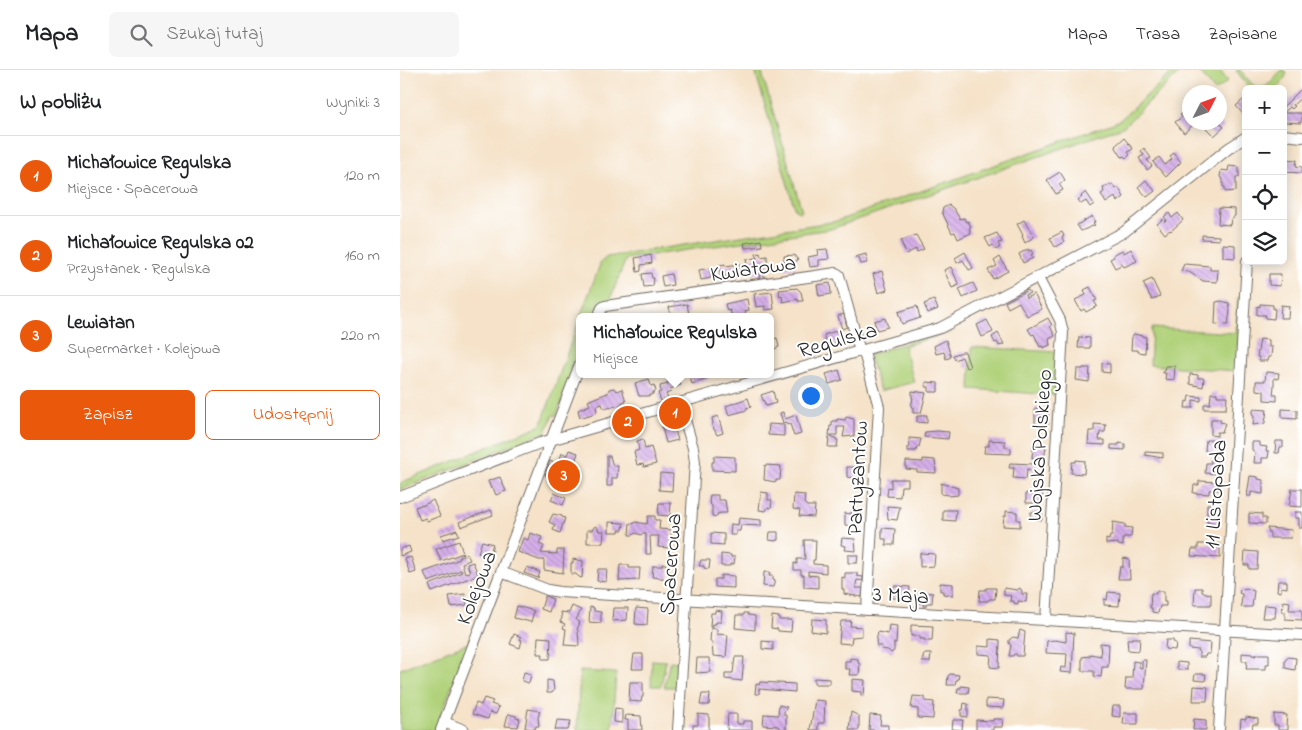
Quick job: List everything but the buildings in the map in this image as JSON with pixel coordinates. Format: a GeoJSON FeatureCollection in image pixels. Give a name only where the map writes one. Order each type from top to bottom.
{"type":"FeatureCollection","features":[{"type":"Feature","properties":{"kind":"street"},"geometry":{"type":"LineString","coordinates":[[1287,136],[1302,137]]}},
{"type":"Feature","properties":{"kind":"street","name":"Regulska"},"geometry":{"type":"LineString","coordinates":[[774,376],[940,328],[1126,231],[1229,148],[1242,140]]}},
{"type":"Feature","properties":{"kind":"street","name":"11 Listopada"},"geometry":{"type":"LineString","coordinates":[[1218,730],[1247,265]]}},
{"type":"Feature","properties":{"kind":"street","name":"Kwiatowa"},"geometry":{"type":"LineString","coordinates":[[600,313],[605,306],[836,273],[840,277],[862,351]]}},
{"type":"Feature","properties":{"kind":"street","name":"Wojska Polskiego"},"geometry":{"type":"LineString","coordinates":[[1038,278],[1060,320],[1064,332],[1046,620]]}},
{"type":"Feature","properties":{"kind":"street","name":"Partyzantów"},"geometry":{"type":"LineString","coordinates":[[862,351],[879,407],[867,610]]}},
{"type":"Feature","properties":{"kind":"street"},"geometry":{"type":"LineString","coordinates":[[551,440],[576,374]]}},
{"type":"Feature","properties":{"kind":"street","name":"Regulska"},"geometry":{"type":"LineString","coordinates":[[400,497],[532,446],[768,378]]}},
{"type":"Feature","properties":{"kind":"street","name":"Spacerowa"},"geometry":{"type":"LineString","coordinates":[[678,730],[695,462],[693,448],[680,403]]}},
{"type":"Feature","properties":{"kind":"street","name":"Kolejowa"},"geometry":{"type":"LineString","coordinates":[[443,726],[551,440]]}},
{"type":"Feature","properties":{"kind":"street"},"geometry":{"type":"LineString","coordinates":[[532,446],[540,449],[544,457]]}},
{"type":"Feature","properties":{"kind":"street","name":"3 Maja"},"geometry":{"type":"LineString","coordinates":[[501,572],[556,591],[1302,635]]}},
{"type":"Feature","properties":{"kind":"street"},"geometry":{"type":"LineString","coordinates":[[443,726],[464,730]]}},
{"type":"Feature","properties":{"kind":"green space"},"geometry":{"type":"Polygon","coordinates":[[[755,70],[761,70],[802,211],[800,212],[795,210],[755,70]]]}},
{"type":"Feature","properties":{"kind":"green space"},"geometry":{"type":"Polygon","coordinates":[[[1175,70],[1182,70],[1123,127],[831,229],[626,259],[609,302],[599,313],[582,313],[601,262],[607,257],[837,221],[1121,119],[1175,70]]]}},
{"type":"Feature","properties":{"kind":"green space"},"geometry":{"type":"Polygon","coordinates":[[[1198,70],[1219,70],[1228,81],[1223,85],[1210,85],[1198,70]]]}},
{"type":"Feature","properties":{"kind":"green space"},"geometry":{"type":"Polygon","coordinates":[[[1236,70],[1240,70],[1253,85],[1247,85],[1236,70]]]}},
{"type":"Feature","properties":{"kind":"green space"},"geometry":{"type":"Polygon","coordinates":[[[1281,70],[1287,74],[1280,85],[1268,85],[1281,70]]]}},
{"type":"Feature","properties":{"kind":"green space"},"geometry":{"type":"Polygon","coordinates":[[[1238,297],[1242,297],[1236,371],[1150,365],[1152,328],[1236,333],[1238,297]]]}},
{"type":"Feature","properties":{"kind":"green space"},"geometry":{"type":"Polygon","coordinates":[[[576,329],[576,365],[556,416],[553,415],[546,432],[400,490],[400,483],[541,425],[576,329]]]}},
{"type":"Feature","properties":{"kind":"green space"},"geometry":{"type":"Polygon","coordinates":[[[949,329],[951,332],[904,346],[914,382],[880,391],[869,355],[949,329]]]}},
{"type":"Feature","properties":{"kind":"green space"},"geometry":{"type":"Polygon","coordinates":[[[972,347],[1057,352],[1054,395],[970,389],[972,347]]]}},
{"type":"Feature","properties":{"kind":"green space"},"geometry":{"type":"Polygon","coordinates":[[[473,628],[476,629],[435,730],[400,730],[400,669],[468,643],[473,628]]]}},
{"type":"Feature","properties":{"kind":"green space"},"geometry":{"type":"Polygon","coordinates":[[[652,660],[666,661],[661,686],[651,686],[652,660]]]}},
{"type":"Feature","properties":{"kind":"green space"},"geometry":{"type":"Polygon","coordinates":[[[670,661],[678,662],[676,687],[664,687],[670,661]]]}},
{"type":"Feature","properties":{"kind":"green space"},"geometry":{"type":"Polygon","coordinates":[[[580,671],[616,673],[612,730],[577,730],[580,671]]]}},
{"type":"Feature","properties":{"kind":"waterway"},"geometry":{"type":"LineString","coordinates":[[1281,639],[1289,639]]}},
{"type":"Feature","properties":{"kind":"place","name":"Michałowice Regulska"},"geometry":{"type":"Point","coordinates":[675,413]}},
{"type":"Feature","properties":{"kind":"place","name":"Michałowice Regulska 02"},"geometry":{"type":"Point","coordinates":[628,422]}},
{"type":"Feature","properties":{"kind":"place","name":"Lewiatan"},"geometry":{"type":"Point","coordinates":[564,476]}}]}
